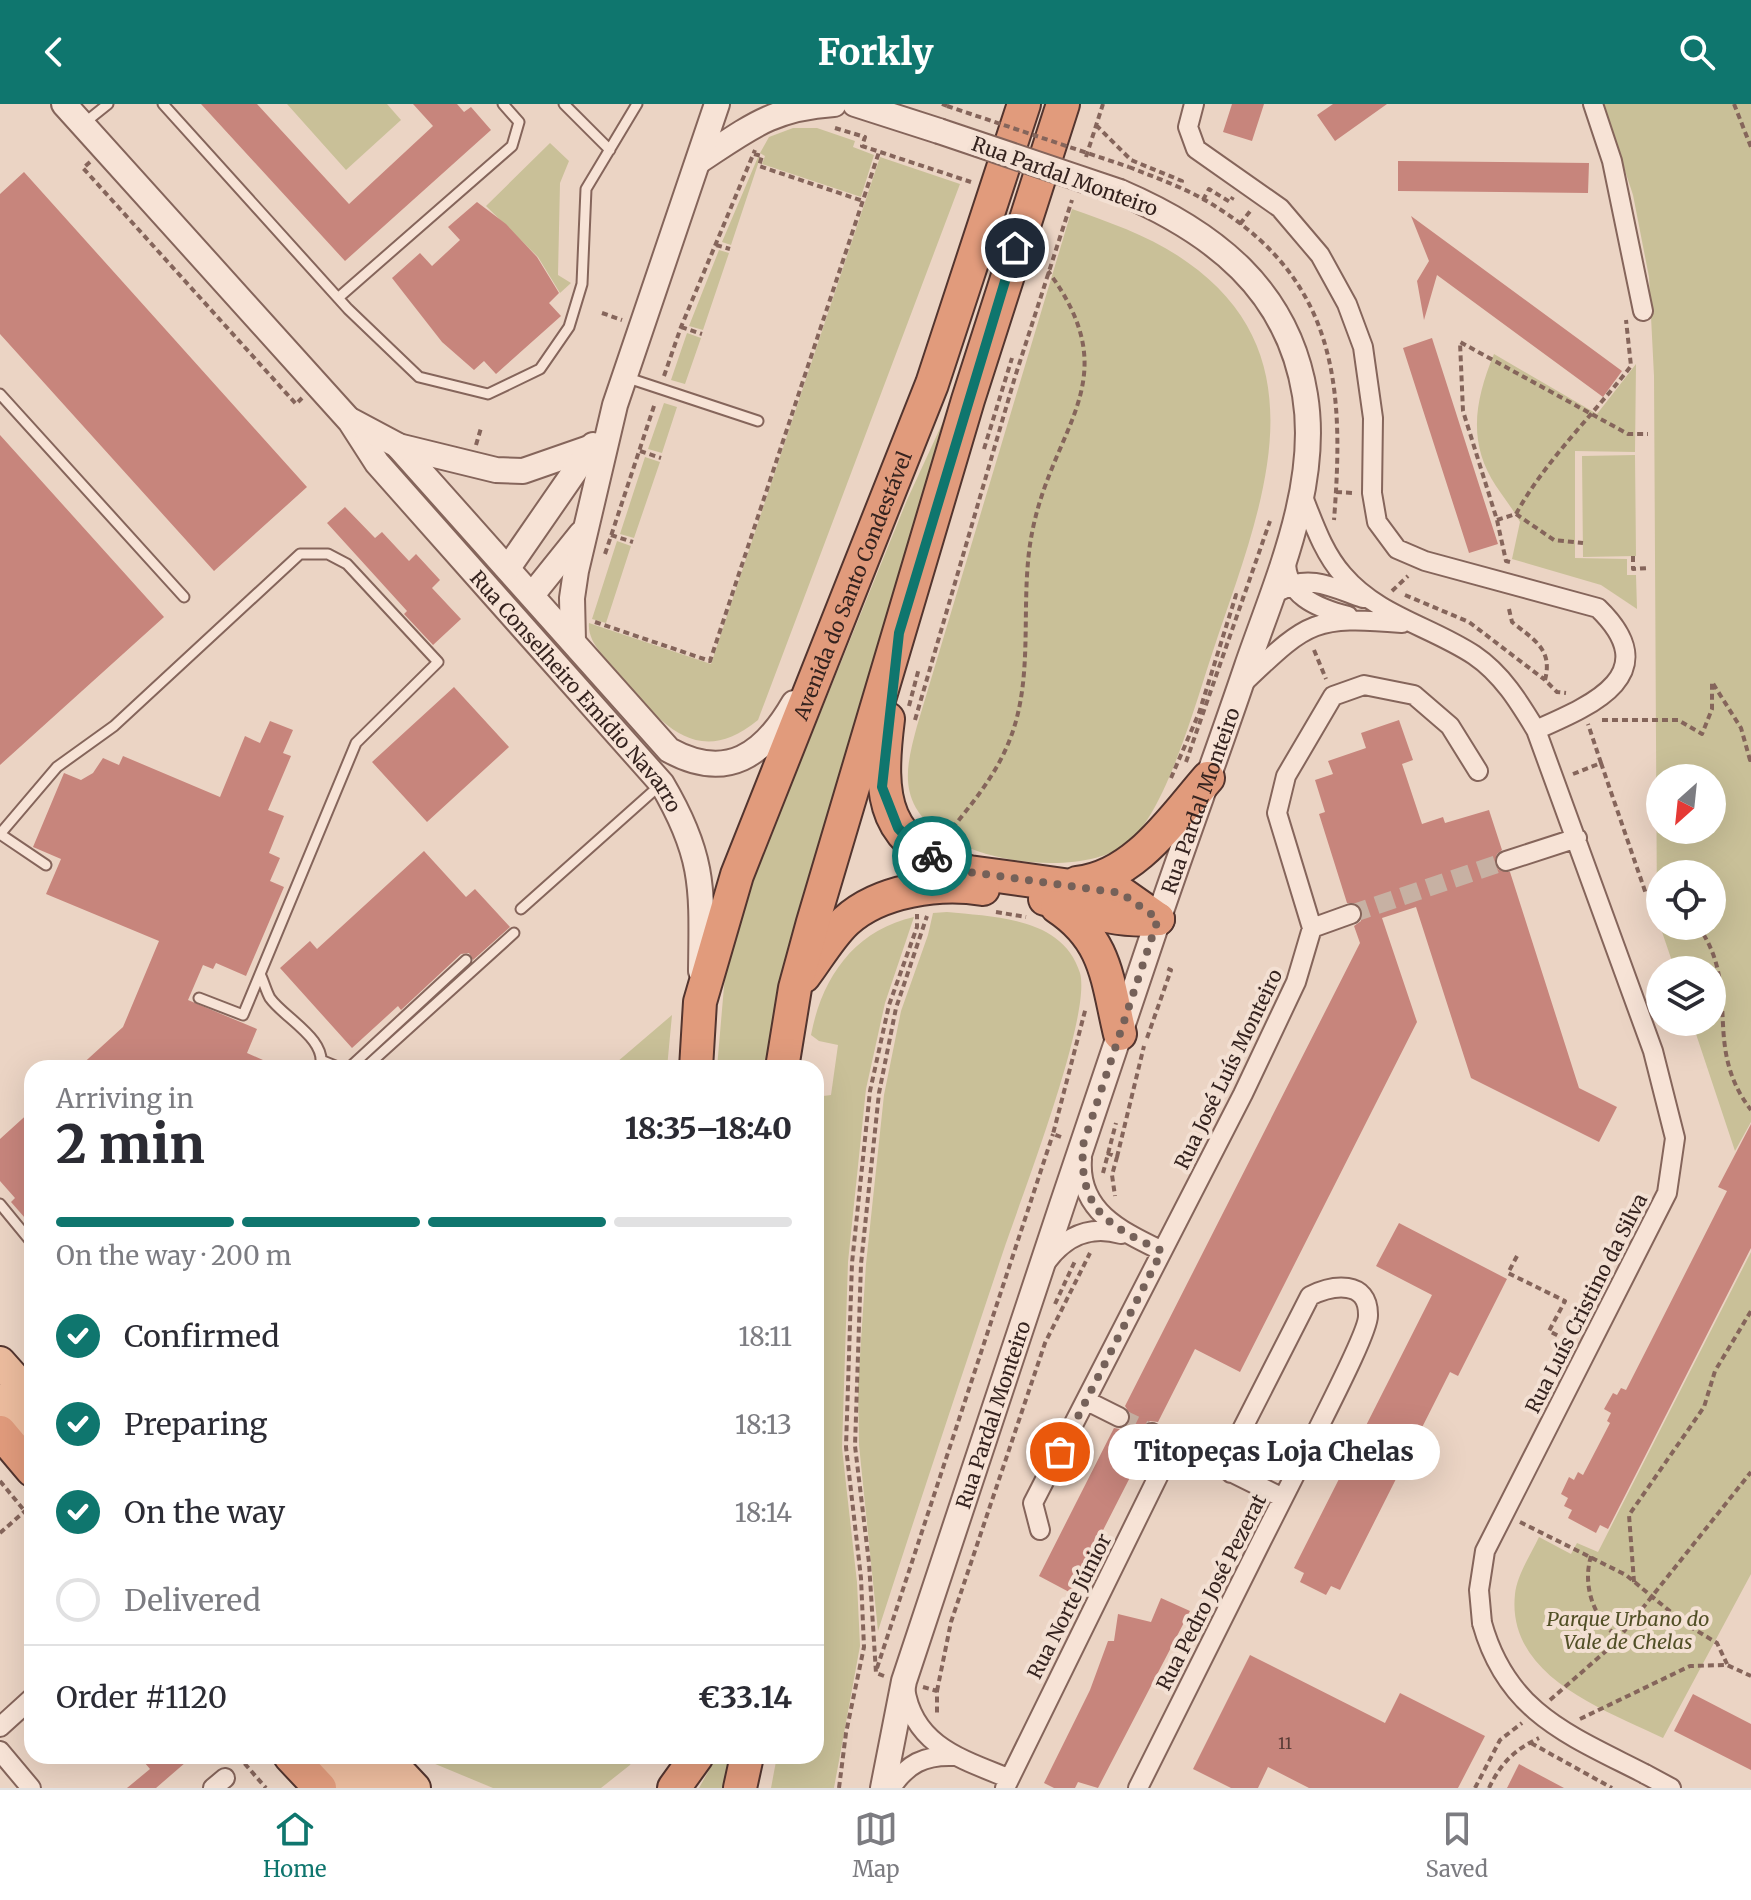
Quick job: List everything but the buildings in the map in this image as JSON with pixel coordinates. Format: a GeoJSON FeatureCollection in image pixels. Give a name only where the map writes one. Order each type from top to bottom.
{"type":"FeatureCollection","features":[{"type":"Feature","properties":{"kind":"highway","name":"Avenida do Santo Condestável"},"geometry":{"type":"LineString","coordinates":[[696,1060],[700,1002],[737,875],[792,744],[829,641],[932,384],[1024,104]]}},
{"type":"Feature","properties":{"kind":"highway"},"geometry":{"type":"LineString","coordinates":[[1063,104],[982,354],[911,643],[882,787],[898,828],[912,843],[936,858],[1047,901],[1089,933],[1100,951],[1120,1034]]}},
{"type":"Feature","properties":{"kind":"highway"},"geometry":{"type":"LineString","coordinates":[[783,1060],[795,988],[911,643]]}},
{"type":"Feature","properties":{"kind":"highway"},"geometry":{"type":"LineString","coordinates":[[1047,901],[1126,864],[1150,845],[1208,778]]}},
{"type":"Feature","properties":{"kind":"highway"},"geometry":{"type":"LineString","coordinates":[[795,988],[846,921],[894,896],[936,858]]}},
{"type":"Feature","properties":{"kind":"highway"},"geometry":{"type":"LineString","coordinates":[[1047,901],[1121,893],[1158,919]]}},
{"type":"Feature","properties":{"kind":"highway"},"geometry":{"type":"LineString","coordinates":[[0,1432],[24,1460]]}},
{"type":"Feature","properties":{"kind":"highway"},"geometry":{"type":"LineString","coordinates":[[298,1764],[320,1788]]}},
{"type":"Feature","properties":{"kind":"highway"},"geometry":{"type":"LineString","coordinates":[[674,1788],[691,1764]]}},
{"type":"Feature","properties":{"kind":"highway"},"geometry":{"type":"LineString","coordinates":[[740,1788],[745,1764]]}},
{"type":"Feature","properties":{"kind":"main road"},"geometry":{"type":"LineString","coordinates":[[3,1378],[24,1390]]}},
{"type":"Feature","properties":{"kind":"main road"},"geometry":{"type":"LineString","coordinates":[[3,1378],[24,1420]]}},
{"type":"Feature","properties":{"kind":"main road"},"geometry":{"type":"LineString","coordinates":[[326,1764],[348,1788]]}},
{"type":"Feature","properties":{"kind":"main road"},"geometry":{"type":"LineString","coordinates":[[358,1764],[380,1788]]}},
{"type":"Feature","properties":{"kind":"main road"},"geometry":{"type":"LineString","coordinates":[[392,1764],[415,1788]]}},
{"type":"Feature","properties":{"kind":"street","name":"Rua Conselheiro Emídio Navarro"},"geometry":{"type":"LineString","coordinates":[[64,104],[350,421],[377,463],[512,590],[573,641],[669,750],[700,764],[721,765],[742,759],[762,746],[780,726],[829,641]]}},
{"type":"Feature","properties":{"kind":"street"},"geometry":{"type":"LineString","coordinates":[[573,641],[572,598],[584,531],[615,405],[717,104]]}},
{"type":"Feature","properties":{"kind":"street","name":"Rua Pardal Monteiro"},"geometry":{"type":"LineString","coordinates":[[855,104],[1120,192],[1168,213],[1201,233],[1256,284],[1277,314],[1296,356],[1306,398],[1301,492],[1286,551],[1158,919],[904,1681],[883,1788]]}},
{"type":"Feature","properties":{"kind":"street"},"geometry":{"type":"LineString","coordinates":[[1194,104],[1188,127],[1196,149],[1280,208],[1320,255],[1347,304],[1363,347],[1373,418],[1372,493],[1377,522],[1397,549],[1425,561],[1598,608],[1617,627],[1626,648],[1626,666],[1616,683],[1597,701],[1536,730]]}},
{"type":"Feature","properties":{"kind":"street"},"geometry":{"type":"LineString","coordinates":[[1593,104],[1612,161],[1634,312]]}},
{"type":"Feature","properties":{"kind":"street"},"geometry":{"type":"LineString","coordinates":[[699,161],[764,118],[800,106],[827,114]]}},
{"type":"Feature","properties":{"kind":"street"},"geometry":{"type":"LineString","coordinates":[[512,590],[615,405]]}},
{"type":"Feature","properties":{"kind":"street","name":"Rua Conselheiro Emídio Navarro"},"geometry":{"type":"LineString","coordinates":[[350,421],[397,445],[662,784],[684,821],[697,855],[702,895],[700,1002]]}},
{"type":"Feature","properties":{"kind":"street"},"geometry":{"type":"LineString","coordinates":[[397,445],[496,470],[523,471],[592,447]]}},
{"type":"Feature","properties":{"kind":"street"},"geometry":{"type":"LineString","coordinates":[[1301,492],[1323,547],[1334,565],[1377,594],[1408,624]]}},
{"type":"Feature","properties":{"kind":"street"},"geometry":{"type":"LineString","coordinates":[[512,590],[584,531]]}},
{"type":"Feature","properties":{"kind":"street"},"geometry":{"type":"LineString","coordinates":[[1286,551],[1291,585],[1306,600],[1362,619]]}},
{"type":"Feature","properties":{"kind":"street"},"geometry":{"type":"LineString","coordinates":[[1268,607],[1273,597],[1291,585],[1316,582],[1377,594]]}},
{"type":"Feature","properties":{"kind":"street"},"geometry":{"type":"LineString","coordinates":[[1240,686],[1309,627],[1332,620],[1362,619],[1408,624]]}},
{"type":"Feature","properties":{"kind":"street","name":"Rua Luís Cristino da Silva"},"geometry":{"type":"LineString","coordinates":[[1408,624],[1453,643],[1492,670],[1509,688],[1536,730],[1653,1051],[1675,1138],[1667,1193],[1485,1551],[1479,1590],[1482,1623],[1490,1650],[1504,1677],[1528,1706],[1555,1728],[1671,1788]]}},
{"type":"Feature","properties":{"kind":"street"},"geometry":{"type":"LineString","coordinates":[[1351,914],[1312,928],[1277,813],[1286,776],[1333,696],[1364,685],[1414,695],[1450,726],[1478,771]]}},
{"type":"Feature","properties":{"kind":"street"},"geometry":{"type":"LineString","coordinates":[[1506,861],[1577,838]]}},
{"type":"Feature","properties":{"kind":"street","name":"Rua José Luís Monteiro"},"geometry":{"type":"LineString","coordinates":[[1040,1530],[1033,1503],[1296,982],[1312,928]]}},
{"type":"Feature","properties":{"kind":"street"},"geometry":{"type":"LineString","coordinates":[[1083,1145],[1081,1173],[1086,1195],[1102,1216],[1162,1251]]}},
{"type":"Feature","properties":{"kind":"street"},"geometry":{"type":"LineString","coordinates":[[1042,1267],[1056,1249],[1072,1236],[1090,1230],[1135,1238]]}},
{"type":"Feature","properties":{"kind":"street","name":"Rua Pedro José Pezerat"},"geometry":{"type":"LineString","coordinates":[[1138,1788],[1283,1498],[1368,1318],[1365,1299],[1348,1286],[1330,1286],[1310,1296],[1231,1451],[1231,1473]]}},
{"type":"Feature","properties":{"kind":"street"},"geometry":{"type":"LineString","coordinates":[[1087,1401],[1119,1417]]}},
{"type":"Feature","properties":{"kind":"street"},"geometry":{"type":"LineString","coordinates":[[1152,1433],[1283,1498]]}},
{"type":"Feature","properties":{"kind":"street","name":"Rua Norte Júnior"},"geometry":{"type":"LineString","coordinates":[[1006,1783],[1174,1444]]}},
{"type":"Feature","properties":{"kind":"street"},"geometry":{"type":"LineString","coordinates":[[904,1681],[915,1721],[928,1739],[953,1756],[1006,1783]]}},
{"type":"Feature","properties":{"kind":"street"},"geometry":{"type":"LineString","coordinates":[[0,1727],[24,1705]]}},
{"type":"Feature","properties":{"kind":"street"},"geometry":{"type":"LineString","coordinates":[[0,1751],[31,1788]]}},
{"type":"Feature","properties":{"kind":"street"},"geometry":{"type":"LineString","coordinates":[[891,1788],[901,1773],[921,1759],[953,1756]]}},
{"type":"Feature","properties":{"kind":"lane"},"geometry":{"type":"LineString","coordinates":[[83,124],[108,104]]}},
{"type":"Feature","properties":{"kind":"lane"},"geometry":{"type":"LineString","coordinates":[[163,104],[338,298],[419,377],[488,394],[540,369],[569,327],[582,284],[586,189],[637,104]]}},
{"type":"Feature","properties":{"kind":"lane"},"geometry":{"type":"LineString","coordinates":[[338,298],[512,146],[519,122],[503,104]]}},
{"type":"Feature","properties":{"kind":"lane"},"geometry":{"type":"LineString","coordinates":[[564,104],[610,150]]}},
{"type":"Feature","properties":{"kind":"lane"},"geometry":{"type":"LineString","coordinates":[[624,377],[758,421]]}},
{"type":"Feature","properties":{"kind":"lane"},"geometry":{"type":"LineString","coordinates":[[0,394],[184,597]]}},
{"type":"Feature","properties":{"kind":"lane"},"geometry":{"type":"LineString","coordinates":[[46,865],[0,834],[57,767],[114,726],[300,554],[328,554],[347,564],[438,662],[356,743],[243,1015],[199,998]]}},
{"type":"Feature","properties":{"kind":"lane"},"geometry":{"type":"LineString","coordinates":[[521,909],[662,784]]}},
{"type":"Feature","properties":{"kind":"lane"},"geometry":{"type":"LineString","coordinates":[[374,1060],[514,933]]}},
{"type":"Feature","properties":{"kind":"lane"},"geometry":{"type":"LineString","coordinates":[[358,1060],[466,960]]}},
{"type":"Feature","properties":{"kind":"lane"},"geometry":{"type":"LineString","coordinates":[[260,974],[271,998],[317,1046],[321,1060]]}},
{"type":"Feature","properties":{"kind":"lane"},"geometry":{"type":"LineString","coordinates":[[0,1204],[24,1233]]}},
{"type":"Feature","properties":{"kind":"path"},"geometry":{"type":"LineString","coordinates":[[1082,168],[1103,104]]}},
{"type":"Feature","properties":{"kind":"path"},"geometry":{"type":"LineString","coordinates":[[1734,104],[1751,147]]}},
{"type":"Feature","properties":{"kind":"path"},"geometry":{"type":"LineString","coordinates":[[944,105],[1129,167],[1179,188],[1217,207],[1277,259],[1307,301],[1322,333],[1336,385],[1340,439],[1334,527]]}},
{"type":"Feature","properties":{"kind":"path"},"geometry":{"type":"LineString","coordinates":[[827,114],[865,137],[862,146],[996,190]]}},
{"type":"Feature","properties":{"kind":"path"},"geometry":{"type":"LineString","coordinates":[[1096,125],[1131,160],[1182,181],[1179,188]]}},
{"type":"Feature","properties":{"kind":"path"},"geometry":{"type":"LineString","coordinates":[[1074,160],[1079,146]]}},
{"type":"Feature","properties":{"kind":"path"},"geometry":{"type":"LineString","coordinates":[[603,561],[681,327],[755,152],[762,156],[759,166],[863,201]]}},
{"type":"Feature","properties":{"kind":"path"},"geometry":{"type":"LineString","coordinates":[[605,626],[710,661],[879,152]]}},
{"type":"Feature","properties":{"kind":"path"},"geometry":{"type":"LineString","coordinates":[[914,723],[1048,271],[1073,197]]}},
{"type":"Feature","properties":{"kind":"path"},"geometry":{"type":"LineString","coordinates":[[716,245],[730,249]]}},
{"type":"Feature","properties":{"kind":"path"},"geometry":{"type":"LineString","coordinates":[[839,1788],[846,1733],[864,1647],[861,1578],[846,1447],[852,1263],[870,1091],[889,1005],[917,927],[936,858],[997,767],[1010,739],[1023,671],[1027,562],[1033,525],[1083,391],[1085,363],[1078,320],[1069,298],[1048,271]]}},
{"type":"Feature","properties":{"kind":"path"},"geometry":{"type":"LineString","coordinates":[[1497,520],[1516,514],[1535,479],[1592,416],[1631,366],[1634,312]]}},
{"type":"Feature","properties":{"kind":"path"},"geometry":{"type":"LineString","coordinates":[[681,327],[702,334]]}},
{"type":"Feature","properties":{"kind":"path"},"geometry":{"type":"LineString","coordinates":[[1520,565],[1506,561],[1497,520],[1463,411],[1460,342],[1628,434],[1648,434]]}},
{"type":"Feature","properties":{"kind":"path"},"geometry":{"type":"LineString","coordinates":[[981,458],[1014,353]]}},
{"type":"Feature","properties":{"kind":"path"},"geometry":{"type":"LineString","coordinates":[[640,451],[661,458]]}},
{"type":"Feature","properties":{"kind":"path"},"geometry":{"type":"LineString","coordinates":[[1516,514],[1554,540],[1583,543]]}},
{"type":"Feature","properties":{"kind":"path"},"geometry":{"type":"LineString","coordinates":[[611,535],[633,542]]}},
{"type":"Feature","properties":{"kind":"path"},"geometry":{"type":"LineString","coordinates":[[1633,556],[1633,569],[1648,568]]}},
{"type":"Feature","properties":{"kind":"path"},"geometry":{"type":"LineString","coordinates":[[1377,594],[1469,622],[1545,680]]}},
{"type":"Feature","properties":{"kind":"path"},"geometry":{"type":"LineString","coordinates":[[1166,789],[1199,713],[1236,595],[1268,607]]}},
{"type":"Feature","properties":{"kind":"path"},"geometry":{"type":"LineString","coordinates":[[907,713],[911,643]]}},
{"type":"Feature","properties":{"kind":"path"},"geometry":{"type":"LineString","coordinates":[[1311,644],[1324,675]]}},
{"type":"Feature","properties":{"kind":"path"},"geometry":{"type":"LineString","coordinates":[[1587,721],[1620,718],[1678,720],[1702,734],[1712,709],[1712,682],[1741,728],[1750,760],[1751,757]]}},
{"type":"Feature","properties":{"kind":"path"},"geometry":{"type":"LineString","coordinates":[[1601,763],[1646,894]]}},
{"type":"Feature","properties":{"kind":"path"},"geometry":{"type":"LineString","coordinates":[[876,1673],[869,1563],[855,1446],[861,1264],[879,1093],[896,1008],[931,906],[936,858]]}},
{"type":"Feature","properties":{"kind":"path"},"geometry":{"type":"LineString","coordinates":[[989,911],[1047,901]]}},
{"type":"Feature","properties":{"kind":"path"},"geometry":{"type":"LineString","coordinates":[[1706,940],[1720,978],[1722,1044],[1728,1073],[1736,1092],[1751,1110]]}},
{"type":"Feature","properties":{"kind":"path"},"geometry":{"type":"LineString","coordinates":[[876,1673],[1053,1134],[1089,995]]}},
{"type":"Feature","properties":{"kind":"path"},"geometry":{"type":"LineString","coordinates":[[1053,1134],[1117,1157],[1113,1189],[1119,1207]]}},
{"type":"Feature","properties":{"kind":"path"},"geometry":{"type":"LineString","coordinates":[[938,1721],[937,1691],[951,1622],[1045,1343],[1080,1266],[1094,1249]]}},
{"type":"Feature","properties":{"kind":"path"},"geometry":{"type":"LineString","coordinates":[[1517,1256],[1508,1273],[1565,1301],[1549,1331],[1587,1350]]}},
{"type":"Feature","properties":{"kind":"path"},"geometry":{"type":"LineString","coordinates":[[1634,1582],[1629,1515],[1704,1407],[1715,1371],[1751,1311]]}},
{"type":"Feature","properties":{"kind":"path"},"geometry":{"type":"LineString","coordinates":[[1544,1705],[1619,1638],[1751,1472]]}},
{"type":"Feature","properties":{"kind":"path"},"geometry":{"type":"LineString","coordinates":[[0,1481],[24,1510]]}},
{"type":"Feature","properties":{"kind":"path"},"geometry":{"type":"LineString","coordinates":[[0,1533],[24,1512]]}},
{"type":"Feature","properties":{"kind":"path"},"geometry":{"type":"LineString","coordinates":[[1504,1514],[1591,1556],[1634,1582],[1684,1623],[1717,1643],[1727,1665]]}},
{"type":"Feature","properties":{"kind":"path"},"geometry":{"type":"LineString","coordinates":[[1591,1556],[1588,1589],[1601,1622],[1619,1638]]}},
{"type":"Feature","properties":{"kind":"path"},"geometry":{"type":"LineString","coordinates":[[1570,1724],[1690,1666],[1727,1665],[1751,1676]]}},
{"type":"Feature","properties":{"kind":"path"},"geometry":{"type":"LineString","coordinates":[[876,1673],[937,1691]]}},
{"type":"Feature","properties":{"kind":"path"},"geometry":{"type":"LineString","coordinates":[[1475,1788],[1500,1740],[1533,1714]]}},
{"type":"Feature","properties":{"kind":"path"},"geometry":{"type":"LineString","coordinates":[[1489,1788],[1500,1766],[1543,1736]]}},
{"type":"Feature","properties":{"kind":"path"},"geometry":{"type":"LineString","coordinates":[[1530,1743],[1612,1788]]}},
{"type":"Feature","properties":{"kind":"path"},"geometry":{"type":"LineString","coordinates":[[245,1764],[266,1788]]}},
{"type":"Feature","properties":{"kind":"green space"},"geometry":{"type":"Polygon","coordinates":[[[287,104],[387,104],[401,120],[346,170],[287,104]]]}},
{"type":"Feature","properties":{"kind":"green space"},"geometry":{"type":"Polygon","coordinates":[[[1603,104],[1751,104],[1751,1122],[1735,1151],[1697,1036],[1726,1036],[1726,956],[1670,956],[1665,940],[1726,940],[1726,860],[1657,860],[1657,844],[1726,844],[1726,764],[1656,764],[1654,376],[1649,277],[1633,195],[1603,104]]]}},
{"type":"Feature","properties":{"kind":"green space"},"geometry":{"type":"Polygon","coordinates":[[[793,128],[817,128],[855,141],[853,147],[874,155],[861,197],[762,164],[765,156],[760,153],[769,137],[793,128]]]}},
{"type":"Feature","properties":{"kind":"green space"},"geometry":{"type":"Polygon","coordinates":[[[550,143],[569,161],[560,183],[558,275],[571,283],[560,293],[538,257],[486,206],[550,143]]]}},
{"type":"Feature","properties":{"kind":"green space"},"geometry":{"type":"Polygon","coordinates":[[[758,157],[731,245],[722,242],[758,157]]]}},
{"type":"Feature","properties":{"kind":"green space"},"geometry":{"type":"Polygon","coordinates":[[[880,157],[960,184],[758,720],[736,735],[716,741],[697,740],[680,734],[649,709],[599,651],[591,637],[589,623],[711,664],[880,157]]]}},
{"type":"Feature","properties":{"kind":"green space"},"geometry":{"type":"Polygon","coordinates":[[[1072,209],[1131,231],[1174,253],[1231,302],[1257,347],[1269,395],[1269,446],[1261,498],[1246,551],[1189,726],[1156,805],[1130,841],[1109,854],[1081,861],[1050,863],[985,853],[956,842],[932,827],[916,808],[908,778],[917,726],[1072,209]]]}},
{"type":"Feature","properties":{"kind":"green space"},"geometry":{"type":"Polygon","coordinates":[[[719,250],[729,253],[703,330],[689,326],[719,250]]]}},
{"type":"Feature","properties":{"kind":"green space"},"geometry":{"type":"Polygon","coordinates":[[[687,333],[701,338],[685,384],[671,380],[687,333]]]}},
{"type":"Feature","properties":{"kind":"green space"},"geometry":{"type":"Polygon","coordinates":[[[1494,354],[1597,414],[1636,364],[1635,452],[1575,451],[1575,558],[1627,559],[1627,575],[1636,575],[1637,609],[1601,585],[1512,559],[1520,522],[1487,470],[1478,437],[1482,388],[1494,354]]]}},
{"type":"Feature","properties":{"kind":"green space"},"geometry":{"type":"Polygon","coordinates":[[[954,398],[776,1060],[718,1060],[725,975],[737,918],[907,500],[954,398]]]}},
{"type":"Feature","properties":{"kind":"green space"},"geometry":{"type":"Polygon","coordinates":[[[664,403],[677,407],[662,453],[648,449],[664,403]]]}},
{"type":"Feature","properties":{"kind":"green space"},"geometry":{"type":"Polygon","coordinates":[[[1635,455],[1636,556],[1583,557],[1582,456],[1635,455]]]}},
{"type":"Feature","properties":{"kind":"green space"},"geometry":{"type":"Polygon","coordinates":[[[645,457],[660,462],[634,538],[620,534],[645,457]]]}},
{"type":"Feature","properties":{"kind":"green space"},"geometry":{"type":"Polygon","coordinates":[[[617,541],[631,546],[606,623],[592,619],[617,541]]]}},
{"type":"Feature","properties":{"kind":"green space"},"geometry":{"type":"Polygon","coordinates":[[[933,913],[1006,919],[1043,930],[1059,941],[1071,955],[1080,973],[1081,995],[1052,1110],[878,1631],[859,1445],[858,1387],[866,1264],[884,1095],[901,1011],[933,913]]]}},
{"type":"Feature","properties":{"kind":"green space"},"geometry":{"type":"Polygon","coordinates":[[[914,917],[885,1003],[866,1089],[848,1262],[842,1448],[857,1582],[860,1646],[834,1788],[771,1788],[776,1764],[824,1764],[824,1096],[831,1095],[838,1045],[819,1041],[811,1035],[823,994],[844,959],[858,945],[893,923],[914,917]]]}},
{"type":"Feature","properties":{"kind":"green space"},"geometry":{"type":"Polygon","coordinates":[[[672,1015],[668,1060],[619,1060],[672,1015]]]}},
{"type":"Feature","properties":{"kind":"green space","name":"Parque Urbano do Vale de Chelas"},"geometry":{"type":"Polygon","coordinates":[[[1751,1252],[1751,1574],[1663,1738],[1589,1702],[1543,1669],[1526,1648],[1516,1623],[1516,1587],[1539,1537],[1571,1554],[1577,1543],[1598,1552],[1751,1252]]]}},
{"type":"Feature","properties":{"kind":"green space"},"geometry":{"type":"Polygon","coordinates":[[[435,1764],[631,1764],[601,1788],[493,1788],[435,1764]]]}},
{"type":"Feature","properties":{"kind":"green space"},"geometry":{"type":"Polygon","coordinates":[[[712,1764],[735,1764],[729,1788],[699,1788],[712,1764]]]}},
{"type":"Feature","properties":{"kind":"tunnel"},"geometry":{"type":"LineString","coordinates":[[1351,914],[1506,861]]}},
{"type":"Feature","properties":{"kind":"tunnel"},"geometry":{"type":"LineString","coordinates":[[1119,1417],[1152,1433]]}},
{"type":"Feature","properties":{"kind":"way so far"},"geometry":{"type":"LineString","coordinates":[[932,856],[969,872],[1121,893],[1158,919],[1083,1145],[1081,1173],[1086,1195],[1102,1216],[1117,1229],[1162,1251],[1060,1452]]}},
{"type":"Feature","properties":{"kind":"place","name":"Titopeças Loja Chelas"},"geometry":{"type":"Point","coordinates":[1060,1452]}},
{"type":"Feature","properties":{"kind":"route"},"geometry":{"type":"LineString","coordinates":[[932,856],[912,843],[898,828],[882,787],[899,633],[1015,248]]}}]}
